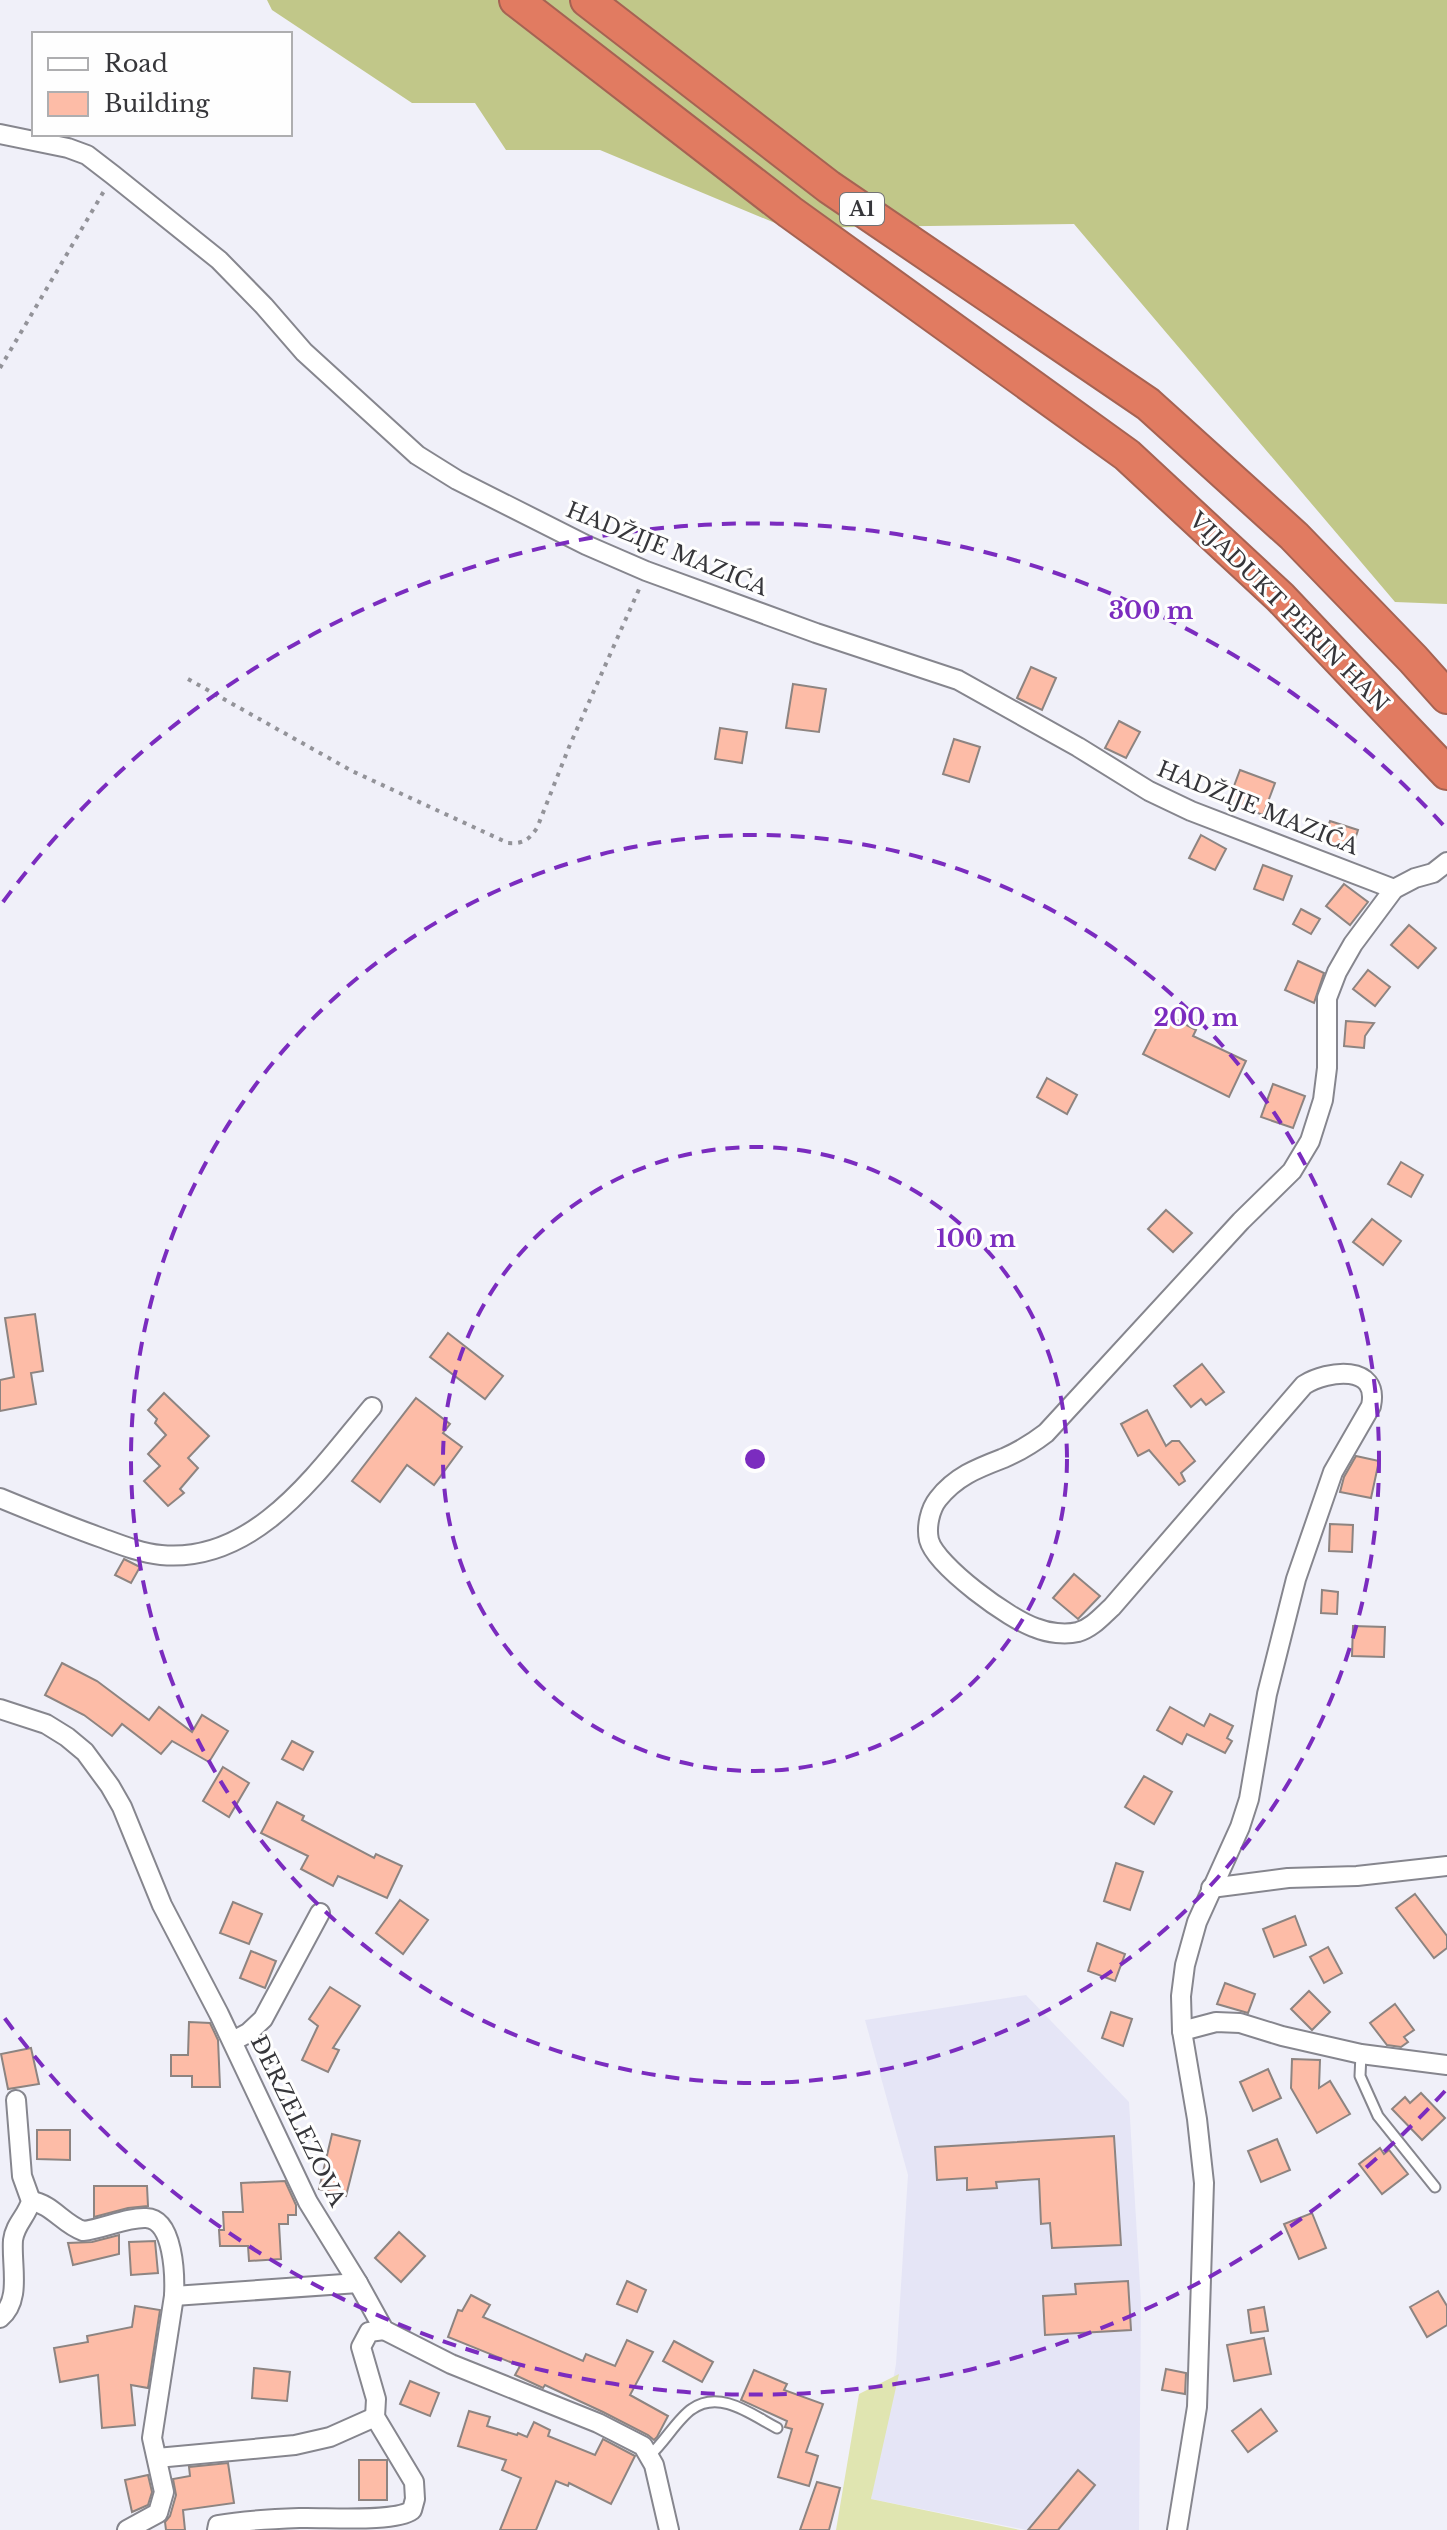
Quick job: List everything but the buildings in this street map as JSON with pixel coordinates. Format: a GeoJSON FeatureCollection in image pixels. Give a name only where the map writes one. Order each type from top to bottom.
{"type":"FeatureCollection","features":[{"type":"Feature","properties":{"kind":"highway","name":"VIJADUKT PERIN HAN"},"geometry":{"type":"LineString","coordinates":[[516,0],[790,212],[1127,455],[1280,597],[1447,773]]}},
{"type":"Feature","properties":{"kind":"highway","name":"A1"},"geometry":{"type":"LineString","coordinates":[[587,0],[829,187],[1148,404],[1294,536],[1447,697]]}},
{"type":"Feature","properties":{"kind":"street","name":"HADŽIJE MAZIĆA"},"geometry":{"type":"LineString","coordinates":[[0,134],[87,155],[219,260],[304,352],[417,455],[457,480],[586,545],[646,571],[816,633],[958,680],[1163,798],[1394,889]]}},
{"type":"Feature","properties":{"kind":"street"},"geometry":{"type":"LineString","coordinates":[[1177,2530],[1197,2407],[1204,2183],[1199,2130],[1182,2031],[1181,1996],[1185,1965],[1197,1922],[1240,1827],[1249,1799],[1267,1694],[1296,1579],[1333,1472],[1371,1406],[1373,1397],[1370,1385],[1346,1373],[1328,1373],[1304,1385],[1112,1607],[1095,1623],[1079,1632],[1046,1632],[1000,1609],[956,1575],[936,1554],[929,1540],[928,1523],[935,1502],[967,1472],[1028,1446],[1046,1433],[1241,1221],[1292,1171],[1310,1141],[1323,1100],[1327,1068],[1327,998],[1337,972],[1353,944],[1394,889],[1433,873],[1447,862]]}},
{"type":"Feature","properties":{"kind":"street"},"geometry":{"type":"LineString","coordinates":[[0,1498],[133,1549],[160,1555],[189,1555],[217,1549],[244,1536],[295,1496],[372,1407]]}},
{"type":"Feature","properties":{"kind":"street","name":"ĐERZELEZOVA"},"geometry":{"type":"LineString","coordinates":[[0,1709],[46,1724],[67,1737],[85,1752],[110,1786],[122,1807],[162,1905],[233,2041],[308,2202],[384,2330]]}},
{"type":"Feature","properties":{"kind":"street"},"geometry":{"type":"LineString","coordinates":[[1211,1888],[1288,1878],[1357,1876],[1447,1866]]}},
{"type":"Feature","properties":{"kind":"street"},"geometry":{"type":"LineString","coordinates":[[233,2041],[248,2033],[263,2019],[320,1913]]}},
{"type":"Feature","properties":{"kind":"street"},"geometry":{"type":"LineString","coordinates":[[1182,2031],[1216,2022],[1240,2023],[1361,2054],[1447,2065]]}},
{"type":"Feature","properties":{"kind":"street"},"geometry":{"type":"LineString","coordinates":[[0,2318],[13,2300],[13,2237],[31,2201],[22,2176],[16,2100]]}},
{"type":"Feature","properties":{"kind":"street"},"geometry":{"type":"LineString","coordinates":[[31,2201],[43,2202],[74,2228],[83,2231],[148,2218],[161,2225],[170,2246],[175,2277],[174,2296],[152,2438],[164,2492],[158,2513],[127,2530]]}},
{"type":"Feature","properties":{"kind":"street"},"geometry":{"type":"LineString","coordinates":[[174,2296],[358,2283]]}},
{"type":"Feature","properties":{"kind":"street"},"geometry":{"type":"LineString","coordinates":[[217,2530],[218,2525],[238,2521],[406,2515],[412,2510],[414,2482],[375,2417],[376,2399],[361,2347],[369,2332],[384,2330],[451,2364],[598,2423],[643,2446],[650,2455],[669,2530]]}},
{"type":"Feature","properties":{"kind":"street"},"geometry":{"type":"LineString","coordinates":[[157,2458],[295,2445],[330,2437],[375,2417]]}},
{"type":"Feature","properties":{"kind":"lane"},"geometry":{"type":"LineString","coordinates":[[1361,2054],[1360,2076],[1378,2116],[1435,2187]]}},
{"type":"Feature","properties":{"kind":"lane"},"geometry":{"type":"LineString","coordinates":[[650,2455],[690,2409],[715,2400],[777,2428]]}},
{"type":"Feature","properties":{"kind":"path"},"geometry":{"type":"LineString","coordinates":[[0,368],[113,175]]}},
{"type":"Feature","properties":{"kind":"path"},"geometry":{"type":"LineString","coordinates":[[188,679],[352,771],[508,843],[524,842],[537,828],[646,571]]}},
{"type":"Feature","properties":{"kind":"shaded area"},"geometry":{"type":"Polygon","coordinates":[[[1026,1995],[1129,2102],[1141,2302],[1139,2530],[1027,2530],[871,2499],[896,2364],[908,2175],[865,2020],[1026,1995]]]}},
{"type":"Feature","properties":{"kind":"green space"},"geometry":{"type":"Polygon","coordinates":[[[267,0],[1447,0],[1447,604],[1395,602],[1074,224],[787,228],[600,150],[506,150],[475,103],[412,103],[272,10],[267,0]]]}},
{"type":"Feature","properties":{"kind":"green space"},"geometry":{"type":"Polygon","coordinates":[[[899,2374],[871,2499],[1020,2530],[836,2530],[859,2394],[899,2374]]]}}]}
